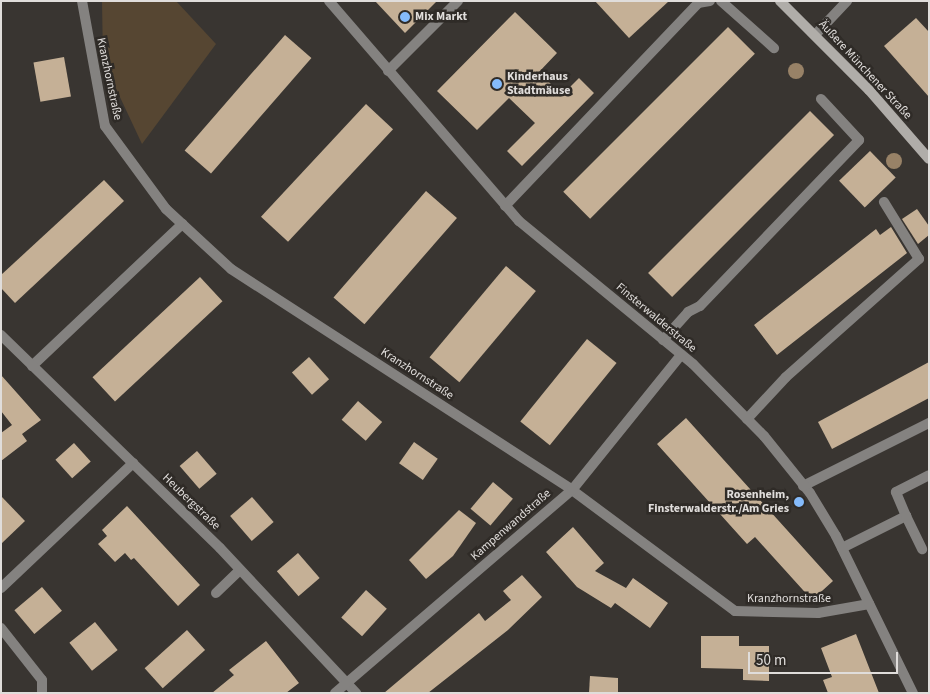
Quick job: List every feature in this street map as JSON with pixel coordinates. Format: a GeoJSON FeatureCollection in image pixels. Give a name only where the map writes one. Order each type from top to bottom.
{"type":"FeatureCollection","features":[{"type":"Feature","properties":{"kind":"main road","name":"Äußere Münchener Straße"},"geometry":{"type":"LineString","coordinates":[[780,1],[815,35],[929,159]]}},
{"type":"Feature","properties":{"kind":"street","name":"Finsterwalderstraße"},"geometry":{"type":"LineString","coordinates":[[329,1],[506,206],[682,355],[747,419],[803,486],[842,548],[913,693]]}},
{"type":"Feature","properties":{"kind":"street"},"geometry":{"type":"LineString","coordinates":[[388,71],[458,1]]}},
{"type":"Feature","properties":{"kind":"street"},"geometry":{"type":"LineString","coordinates":[[506,206],[698,3],[710,1]]}},
{"type":"Feature","properties":{"kind":"street"},"geometry":{"type":"LineString","coordinates":[[722,1],[774,48]]}},
{"type":"Feature","properties":{"kind":"street"},"geometry":{"type":"LineString","coordinates":[[815,35],[847,1]]}},
{"type":"Feature","properties":{"kind":"street","name":"Kranzhornstraße"},"geometry":{"type":"LineString","coordinates":[[80,2],[105,126],[166,209],[231,268],[572,490],[735,611],[818,613],[869,604]]}},
{"type":"Feature","properties":{"kind":"street"},"geometry":{"type":"LineString","coordinates":[[663,340],[688,312],[700,306],[859,140],[821,99]]}},
{"type":"Feature","properties":{"kind":"street"},"geometry":{"type":"LineString","coordinates":[[747,419],[786,378],[920,259],[884,202]]}},
{"type":"Feature","properties":{"kind":"street"},"geometry":{"type":"LineString","coordinates":[[32,366],[182,224]]}},
{"type":"Feature","properties":{"kind":"street","name":"Heubergstraße"},"geometry":{"type":"LineString","coordinates":[[1,335],[240,570],[356,693]]}},
{"type":"Feature","properties":{"kind":"street","name":"Kampenwandstraße"},"geometry":{"type":"LineString","coordinates":[[335,693],[572,490],[682,355]]}},
{"type":"Feature","properties":{"kind":"street"},"geometry":{"type":"LineString","coordinates":[[803,486],[929,423]]}},
{"type":"Feature","properties":{"kind":"street"},"geometry":{"type":"LineString","coordinates":[[1,588],[133,463]]}},
{"type":"Feature","properties":{"kind":"street"},"geometry":{"type":"LineString","coordinates":[[922,549],[896,492],[929,474]]}},
{"type":"Feature","properties":{"kind":"street"},"geometry":{"type":"LineString","coordinates":[[842,548],[906,516]]}},
{"type":"Feature","properties":{"kind":"street"},"geometry":{"type":"LineString","coordinates":[[216,593],[240,570]]}},
{"type":"Feature","properties":{"kind":"street"},"geometry":{"type":"LineString","coordinates":[[1,628],[42,680],[42,693]]}},
{"type":"Feature","properties":{"kind":"shaded area"},"geometry":{"type":"Polygon","coordinates":[[[102,1],[176,1],[216,44],[142,144],[103,61],[102,1]]]}},
{"type":"Feature","properties":{"kind":"building","name":"Mix Markt"},"geometry":{"type":"Polygon","coordinates":[[[375,1],[437,1],[405,33],[375,1]]]}},
{"type":"Feature","properties":{"kind":"building"},"geometry":{"type":"Polygon","coordinates":[[[595,1],[669,1],[629,38],[595,1]]]}},
{"type":"Feature","properties":{"kind":"building","name":"Kinderhaus Stadtmäuse"},"geometry":{"type":"Polygon","coordinates":[[[515,12],[557,53],[539,72],[562,95],[579,78],[594,93],[522,166],[507,151],[535,123],[509,98],[477,130],[437,91],[515,12]]]}},
{"type":"Feature","properties":{"kind":"building"},"geometry":{"type":"Polygon","coordinates":[[[916,18],[929,32],[929,97],[884,46],[916,18]]]}},
{"type":"Feature","properties":{"kind":"building"},"geometry":{"type":"Polygon","coordinates":[[[728,27],[755,54],[590,219],[563,192],[728,27]]]}},
{"type":"Feature","properties":{"kind":"building"},"geometry":{"type":"Polygon","coordinates":[[[285,35],[311,58],[211,173],[185,150],[285,35]]]}},
{"type":"Feature","properties":{"kind":"building"},"geometry":{"type":"Polygon","coordinates":[[[64,57],[71,96],[40,102],[33,62],[64,57]]]}},
{"type":"Feature","properties":{"kind":"building"},"geometry":{"type":"Polygon","coordinates":[[[366,104],[393,129],[288,242],[261,217],[366,104]]]}},
{"type":"Feature","properties":{"kind":"building"},"geometry":{"type":"Polygon","coordinates":[[[810,111],[834,135],[672,297],[648,273],[810,111]]]}},
{"type":"Feature","properties":{"kind":"building"},"geometry":{"type":"Polygon","coordinates":[[[870,151],[896,178],[865,207],[839,181],[870,151]]]}},
{"type":"Feature","properties":{"kind":"building"},"geometry":{"type":"Polygon","coordinates":[[[104,180],[124,201],[15,303],[1,288],[1,275],[104,180]]]}},
{"type":"Feature","properties":{"kind":"building"},"geometry":{"type":"Polygon","coordinates":[[[426,191],[457,218],[364,324],[333,297],[426,191]]]}},
{"type":"Feature","properties":{"kind":"building"},"geometry":{"type":"Polygon","coordinates":[[[917,209],[929,226],[929,235],[918,244],[902,219],[917,209]]]}},
{"type":"Feature","properties":{"kind":"building"},"geometry":{"type":"Polygon","coordinates":[[[891,227],[907,253],[777,355],[754,325],[876,229],[880,235],[891,227]]]}},
{"type":"Feature","properties":{"kind":"building"},"geometry":{"type":"Polygon","coordinates":[[[506,266],[536,291],[459,382],[430,357],[506,266]]]}},
{"type":"Feature","properties":{"kind":"building"},"geometry":{"type":"Polygon","coordinates":[[[200,277],[223,301],[115,401],[92,377],[200,277]]]}},
{"type":"Feature","properties":{"kind":"building"},"geometry":{"type":"Polygon","coordinates":[[[587,339],[617,363],[550,445],[520,421],[587,339]]]}},
{"type":"Feature","properties":{"kind":"building"},"geometry":{"type":"Polygon","coordinates":[[[309,357],[329,379],[312,395],[292,372],[309,357]]]}},
{"type":"Feature","properties":{"kind":"building"},"geometry":{"type":"Polygon","coordinates":[[[929,362],[929,398],[832,449],[818,422],[929,362]]]}},
{"type":"Feature","properties":{"kind":"building"},"geometry":{"type":"Polygon","coordinates":[[[1,375],[41,420],[22,434],[27,441],[1,461],[1,433],[12,425],[1,411],[1,375]]]}},
{"type":"Feature","properties":{"kind":"building"},"geometry":{"type":"Polygon","coordinates":[[[358,401],[382,422],[366,441],[342,420],[358,401]]]}},
{"type":"Feature","properties":{"kind":"building"},"geometry":{"type":"Polygon","coordinates":[[[686,418],[833,581],[812,600],[755,537],[747,544],[657,444],[686,418]]]}},
{"type":"Feature","properties":{"kind":"building"},"geometry":{"type":"Polygon","coordinates":[[[414,442],[438,459],[423,480],[399,463],[414,442]]]}},
{"type":"Feature","properties":{"kind":"building"},"geometry":{"type":"Polygon","coordinates":[[[74,443],[91,462],[72,478],[55,460],[74,443]]]}},
{"type":"Feature","properties":{"kind":"building"},"geometry":{"type":"Polygon","coordinates":[[[197,451],[217,474],[199,489],[180,466],[197,451]]]}},
{"type":"Feature","properties":{"kind":"building"},"geometry":{"type":"Polygon","coordinates":[[[493,482],[513,499],[490,526],[471,509],[493,482]]]}},
{"type":"Feature","properties":{"kind":"building"},"geometry":{"type":"Polygon","coordinates":[[[1,496],[25,521],[1,544],[1,496]]]}},
{"type":"Feature","properties":{"kind":"building"},"geometry":{"type":"Polygon","coordinates":[[[252,497],[274,522],[252,541],[230,516],[252,497]]]}},
{"type":"Feature","properties":{"kind":"building"},"geometry":{"type":"Polygon","coordinates":[[[127,506],[200,585],[178,606],[134,558],[131,560],[125,553],[115,562],[98,544],[107,536],[102,530],[127,506]]]}},
{"type":"Feature","properties":{"kind":"building"},"geometry":{"type":"Polygon","coordinates":[[[459,510],[476,523],[453,556],[426,579],[409,560],[459,510]]]}},
{"type":"Feature","properties":{"kind":"building"},"geometry":{"type":"Polygon","coordinates":[[[573,527],[604,563],[595,571],[626,588],[633,578],[668,603],[650,628],[615,603],[611,608],[577,587],[546,552],[573,527]]]}},
{"type":"Feature","properties":{"kind":"building"},"geometry":{"type":"Polygon","coordinates":[[[298,553],[320,578],[299,596],[277,571],[298,553]]]}},
{"type":"Feature","properties":{"kind":"building"},"geometry":{"type":"Polygon","coordinates":[[[522,575],[542,597],[508,630],[428,693],[384,693],[479,613],[485,621],[511,600],[503,591],[522,575]]]}},
{"type":"Feature","properties":{"kind":"building"},"geometry":{"type":"Polygon","coordinates":[[[42,587],[62,611],[34,634],[14,610],[42,587]]]}},
{"type":"Feature","properties":{"kind":"building"},"geometry":{"type":"Polygon","coordinates":[[[366,590],[387,609],[362,636],[341,617],[366,590]]]}},
{"type":"Feature","properties":{"kind":"building"},"geometry":{"type":"Polygon","coordinates":[[[95,622],[118,650],[92,671],[69,643],[95,622]]]}},
{"type":"Feature","properties":{"kind":"building"},"geometry":{"type":"Polygon","coordinates":[[[187,630],[205,650],[163,688],[145,668],[187,630]]]}},
{"type":"Feature","properties":{"kind":"building"},"geometry":{"type":"Polygon","coordinates":[[[856,634],[879,693],[828,693],[823,680],[832,677],[821,648],[856,634]]]}},
{"type":"Feature","properties":{"kind":"building"},"geometry":{"type":"Polygon","coordinates":[[[701,636],[739,636],[739,646],[769,646],[769,681],[743,680],[743,669],[701,668],[701,636]]]}},
{"type":"Feature","properties":{"kind":"building"},"geometry":{"type":"Polygon","coordinates":[[[266,641],[299,683],[286,693],[212,693],[234,675],[229,670],[266,641]]]}},
{"type":"Feature","properties":{"kind":"building"},"geometry":{"type":"Polygon","coordinates":[[[590,676],[618,678],[618,693],[589,693],[590,676]]]}},
{"type":"Feature","properties":{"kind":"place","name":"Mix Markt"},"geometry":{"type":"Point","coordinates":[405,17]}},
{"type":"Feature","properties":{"kind":"place","name":"Kinderhaus Stadtmäuse"},"geometry":{"type":"Point","coordinates":[497,84]}},
{"type":"Feature","properties":{"kind":"place","name":"Rosenheim, Finsterwalderstr./Am Gries"},"geometry":{"type":"Point","coordinates":[799,502]}}]}
